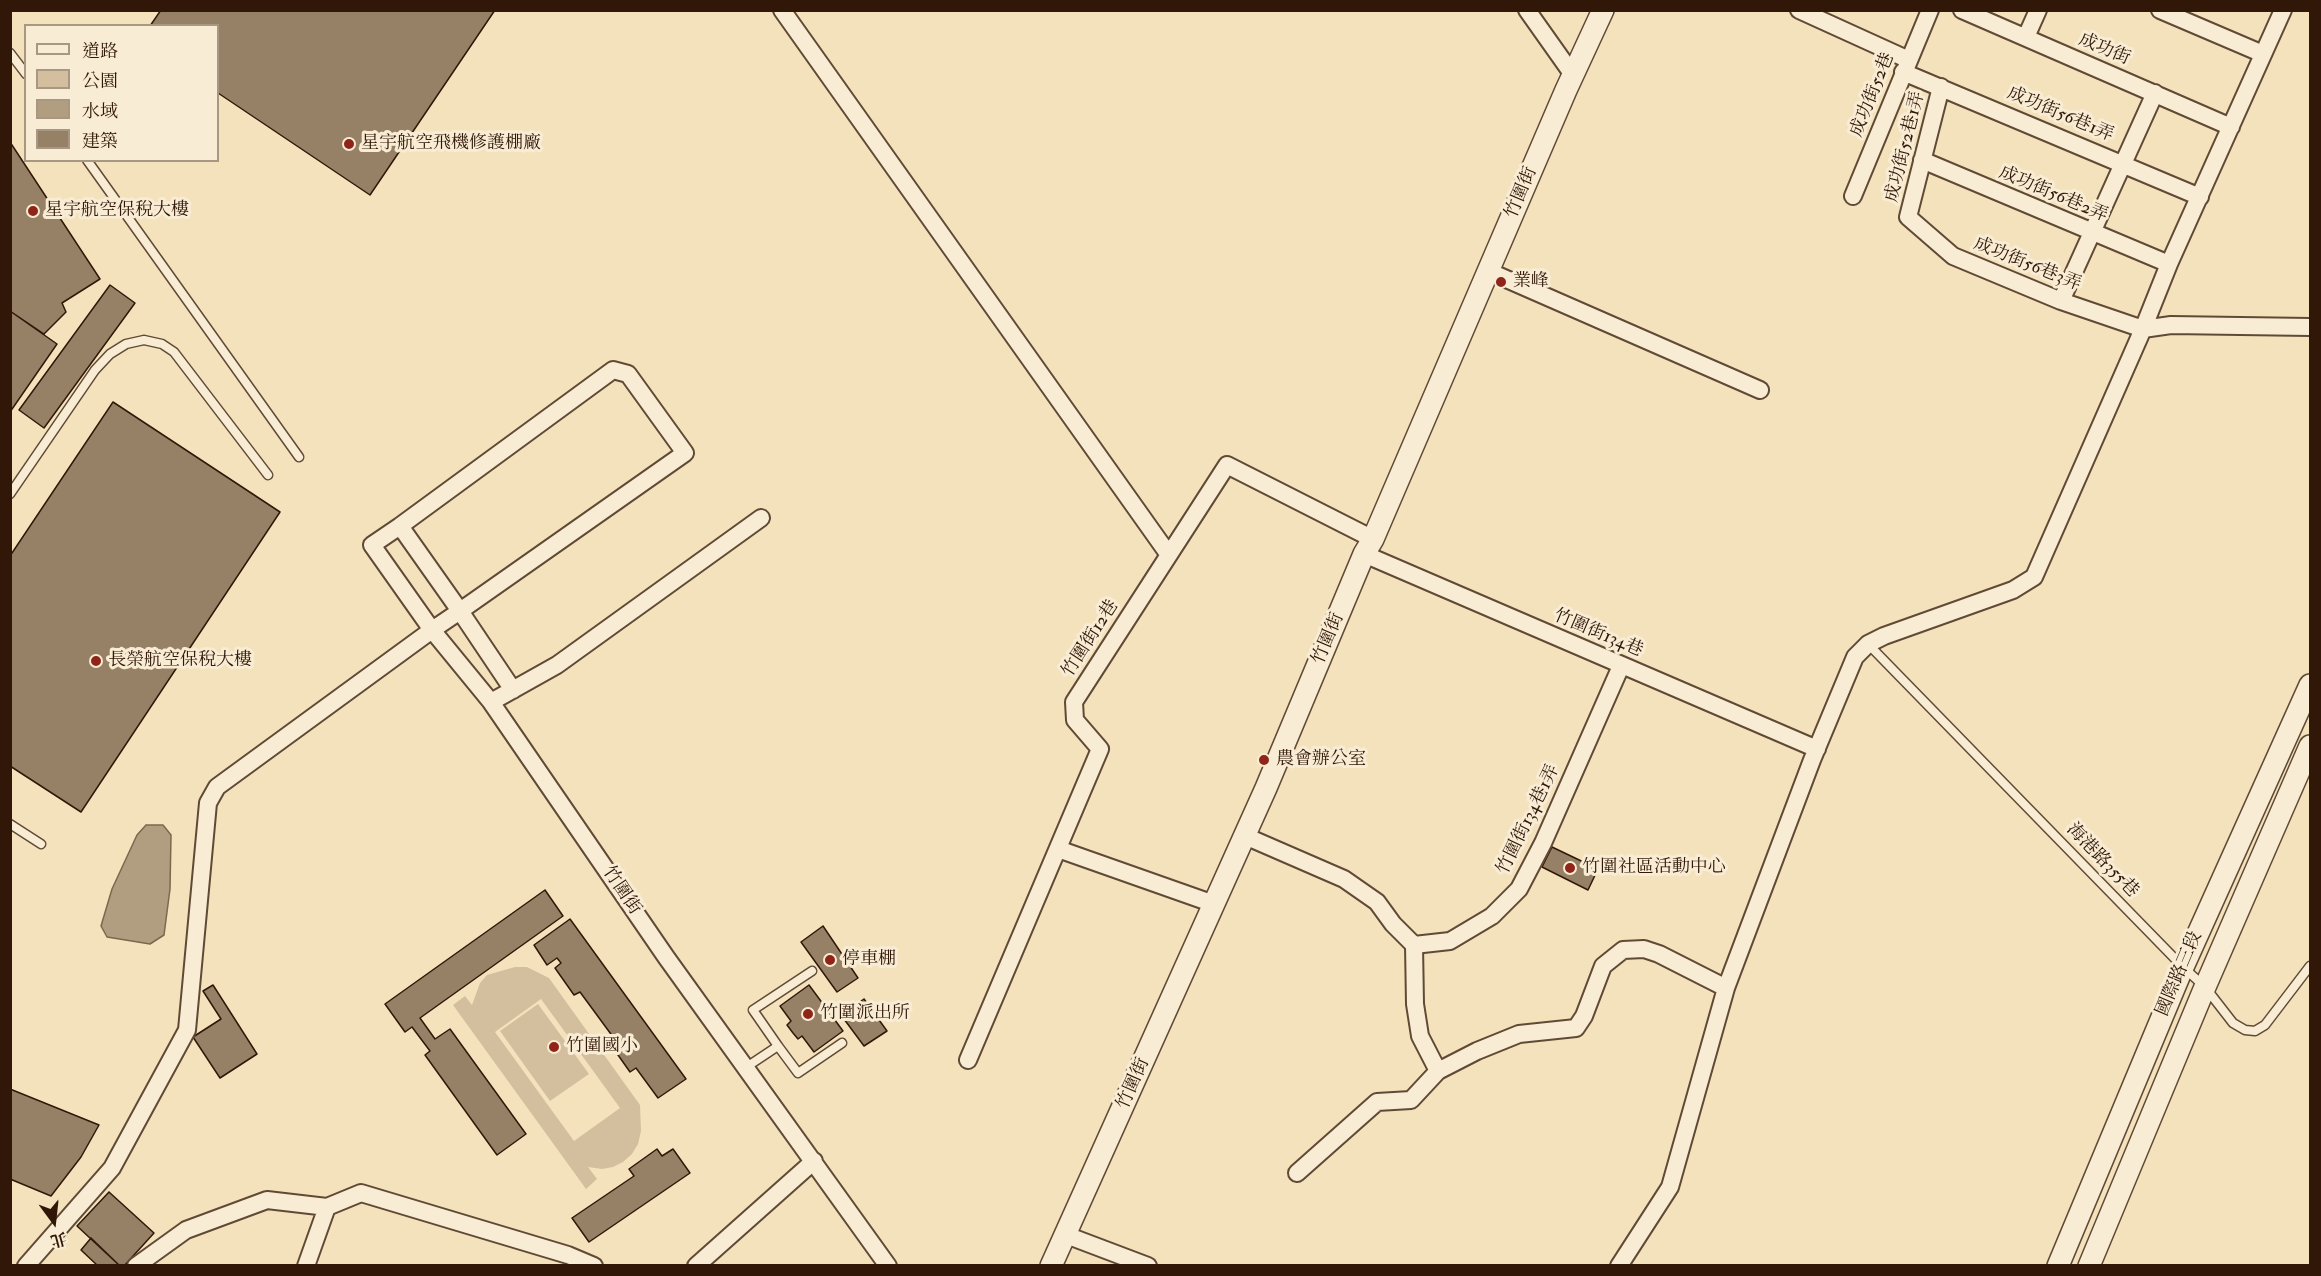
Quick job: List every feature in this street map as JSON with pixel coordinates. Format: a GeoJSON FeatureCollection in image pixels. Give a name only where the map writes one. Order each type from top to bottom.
{"type":"FeatureCollection","features":[{"type":"Feature","properties":{"kind":"street"},"geometry":{"type":"LineString","coordinates":[[782,10],[1168,555]]}},
{"type":"Feature","properties":{"kind":"street"},"geometry":{"type":"LineString","coordinates":[[1527,10],[1573,75]]}},
{"type":"Feature","properties":{"kind":"street","name":"竹圍街"},"geometry":{"type":"LineString","coordinates":[[1052,1266],[1245,836],[1603,10]]}},
{"type":"Feature","properties":{"kind":"street","name":"成功街56巷1弄"},"geometry":{"type":"LineString","coordinates":[[1799,10],[1941,87],[2200,197]]}},
{"type":"Feature","properties":{"kind":"street","name":"成功街52巷"},"geometry":{"type":"LineString","coordinates":[[1853,196],[1930,10]]}},
{"type":"Feature","properties":{"kind":"street","name":"成功街"},"geometry":{"type":"LineString","coordinates":[[1962,10],[2230,127]]}},
{"type":"Feature","properties":{"kind":"street"},"geometry":{"type":"LineString","coordinates":[[2026,37],[2038,10]]}},
{"type":"Feature","properties":{"kind":"street"},"geometry":{"type":"LineString","coordinates":[[2160,10],[2264,54]]}},
{"type":"Feature","properties":{"kind":"street"},"geometry":{"type":"LineString","coordinates":[[1619,1266],[1670,1187],[1726,988],[1817,749],[1855,657],[1868,644],[1884,636],[2013,590],[2034,577],[2143,329],[2169,264],[2283,10]]}},
{"type":"Feature","properties":{"kind":"street","name":"成功街52巷1弄"},"geometry":{"type":"LineString","coordinates":[[1908,217],[1941,87]]}},
{"type":"Feature","properties":{"kind":"street"},"geometry":{"type":"LineString","coordinates":[[2061,302],[2155,93]]}},
{"type":"Feature","properties":{"kind":"street","name":"成功街56巷2弄"},"geometry":{"type":"LineString","coordinates":[[1922,160],[2169,264]]}},
{"type":"Feature","properties":{"kind":"street","name":"成功街56巷3弄"},"geometry":{"type":"LineString","coordinates":[[1908,217],[1953,256],[2061,302],[2143,329]]}},
{"type":"Feature","properties":{"kind":"street"},"geometry":{"type":"LineString","coordinates":[[1488,271],[1760,390]]}},
{"type":"Feature","properties":{"kind":"street"},"geometry":{"type":"LineString","coordinates":[[2143,329],[2171,326],[2310,327]]}},
{"type":"Feature","properties":{"kind":"street"},"geometry":{"type":"LineString","coordinates":[[26,1266],[111,1168],[187,1030],[208,803],[217,787],[432,630],[460,611],[686,453],[628,374],[613,370],[400,526],[460,611],[513,690]]}},
{"type":"Feature","properties":{"kind":"street","name":"竹圍街12巷"},"geometry":{"type":"LineString","coordinates":[[968,1060],[1100,749],[1075,720],[1074,702],[1227,465],[1369,546]]}},
{"type":"Feature","properties":{"kind":"street"},"geometry":{"type":"LineString","coordinates":[[491,702],[557,665],[761,518]]}},
{"type":"Feature","properties":{"kind":"street","name":"竹圍街"},"geometry":{"type":"LineString","coordinates":[[400,526],[372,545],[432,630],[491,702],[745,1068],[888,1266]]}},
{"type":"Feature","properties":{"kind":"street","name":"竹圍街134巷"},"geometry":{"type":"LineString","coordinates":[[1369,546],[1621,666],[1817,749]]}},
{"type":"Feature","properties":{"kind":"street","name":"竹圍街134巷1弄"},"geometry":{"type":"LineString","coordinates":[[1414,945],[1450,941],[1492,916],[1519,889],[1543,843],[1621,666]]}},
{"type":"Feature","properties":{"kind":"street","name":"國際路三段"},"geometry":{"type":"LineString","coordinates":[[2058,1266],[2182,967],[2310,685]]}},
{"type":"Feature","properties":{"kind":"street","name":"國際路三段"},"geometry":{"type":"LineString","coordinates":[[2089,1266],[2205,987],[2310,746]]}},
{"type":"Feature","properties":{"kind":"street"},"geometry":{"type":"LineString","coordinates":[[1245,836],[1344,879],[1377,902],[1393,924],[1414,945],[1415,1004],[1420,1036],[1438,1071]]}},
{"type":"Feature","properties":{"kind":"street"},"geometry":{"type":"LineString","coordinates":[[1058,849],[1214,904]]}},
{"type":"Feature","properties":{"kind":"street"},"geometry":{"type":"LineString","coordinates":[[1297,1173],[1352,1121],[1377,1102],[1412,1100],[1438,1071],[1477,1051],[1519,1034],[1576,1028],[1584,1016],[1603,966],[1623,950],[1644,949],[1659,954],[1726,988]]}},
{"type":"Feature","properties":{"kind":"street"},"geometry":{"type":"LineString","coordinates":[[696,1266],[814,1161]]}},
{"type":"Feature","properties":{"kind":"street"},"geometry":{"type":"LineString","coordinates":[[136,1266],[186,1230],[267,1200],[327,1207],[361,1193],[568,1255],[594,1266]]}},
{"type":"Feature","properties":{"kind":"street"},"geometry":{"type":"LineString","coordinates":[[306,1266],[327,1207]]}},
{"type":"Feature","properties":{"kind":"street"},"geometry":{"type":"LineString","coordinates":[[1066,1235],[1148,1266]]}},
{"type":"Feature","properties":{"kind":"lane"},"geometry":{"type":"LineString","coordinates":[[10,53],[24,71]]}},
{"type":"Feature","properties":{"kind":"lane"},"geometry":{"type":"LineString","coordinates":[[88,162],[299,457]]}},
{"type":"Feature","properties":{"kind":"lane"},"geometry":{"type":"LineString","coordinates":[[10,494],[95,370],[110,354],[126,344],[144,340],[162,344],[174,352],[268,475]]}},
{"type":"Feature","properties":{"kind":"lane","name":"海港路355巷"},"geometry":{"type":"LineString","coordinates":[[1868,644],[2182,967],[2205,987],[2233,1023],[2245,1030],[2255,1031],[2265,1025],[2310,966]]}},
{"type":"Feature","properties":{"kind":"lane"},"geometry":{"type":"LineString","coordinates":[[10,824],[41,844]]}},
{"type":"Feature","properties":{"kind":"lane"},"geometry":{"type":"LineString","coordinates":[[812,971],[753,1010],[798,1073],[842,1043]]}},
{"type":"Feature","properties":{"kind":"lane"},"geometry":{"type":"LineString","coordinates":[[745,1068],[778,1046]]}},
{"type":"Feature","properties":{"kind":"green space"},"geometry":{"type":"Polygon","coordinates":[[[515,967],[527,967],[549,978],[640,1105],[641,1131],[638,1144],[632,1154],[613,1167],[602,1169],[588,1167],[597,1179],[586,1189],[453,1005],[465,996],[472,1005],[480,983],[487,975],[515,967]],[[541,999],[495,1032],[574,1141],[620,1108],[541,999]]]}},
{"type":"Feature","properties":{"kind":"green space"},"geometry":{"type":"Polygon","coordinates":[[[538,1004],[589,1074],[550,1101],[500,1031],[538,1004]]]}},
{"type":"Feature","properties":{"kind":"water"},"geometry":{"type":"Polygon","coordinates":[[[146,825],[163,825],[171,835],[170,889],[164,935],[150,944],[107,937],[101,926],[112,889],[137,835],[146,825]]]}},
{"type":"Feature","properties":{"kind":"building","name":"星宇航空飛機修護棚廠"},"geometry":{"type":"Polygon","coordinates":[[[161,10],[495,10],[370,195],[219,94],[219,24],[151,24],[161,10]]]}},
{"type":"Feature","properties":{"kind":"building","name":"星宇航空保稅大樓"},"geometry":{"type":"Polygon","coordinates":[[[10,142],[100,279],[62,303],[66,312],[44,334],[10,311],[10,142]]]}},
{"type":"Feature","properties":{"kind":"building"},"geometry":{"type":"Polygon","coordinates":[[[110,285],[135,303],[44,428],[19,410],[110,285]]]}},
{"type":"Feature","properties":{"kind":"building"},"geometry":{"type":"Polygon","coordinates":[[[10,311],[57,344],[10,412],[10,311]]]}},
{"type":"Feature","properties":{"kind":"building","name":"長榮航空保稅大樓"},"geometry":{"type":"Polygon","coordinates":[[[113,402],[280,512],[81,812],[10,766],[10,556],[113,402]]]}},
{"type":"Feature","properties":{"kind":"building","name":"竹圍社區活動中心"},"geometry":{"type":"Polygon","coordinates":[[[1552,847],[1598,869],[1588,890],[1542,867],[1552,847]]]}},
{"type":"Feature","properties":{"kind":"building"},"geometry":{"type":"Polygon","coordinates":[[[545,890],[563,916],[420,1018],[435,1039],[450,1029],[526,1134],[497,1155],[425,1055],[430,1051],[412,1027],[405,1032],[385,1004],[545,890]]]}},
{"type":"Feature","properties":{"kind":"building"},"geometry":{"type":"Polygon","coordinates":[[[570,919],[686,1079],[658,1098],[636,1068],[630,1072],[611,1045],[616,1041],[580,992],[574,995],[555,968],[561,963],[557,958],[547,965],[534,945],[570,919]]]}},
{"type":"Feature","properties":{"kind":"building","name":"停車棚"},"geometry":{"type":"Polygon","coordinates":[[[823,926],[858,978],[837,992],[801,942],[823,926]]]}},
{"type":"Feature","properties":{"kind":"building"},"geometry":{"type":"Polygon","coordinates":[[[213,985],[257,1054],[220,1078],[193,1037],[221,1019],[203,991],[213,985]]]}},
{"type":"Feature","properties":{"kind":"building","name":"竹圍派出所"},"geometry":{"type":"Polygon","coordinates":[[[809,985],[843,1031],[814,1052],[802,1036],[798,1039],[787,1025],[791,1021],[780,1006],[809,985]]]}},
{"type":"Feature","properties":{"kind":"building"},"geometry":{"type":"Polygon","coordinates":[[[864,999],[887,1031],[864,1046],[841,1015],[864,999]]]}},
{"type":"Feature","properties":{"kind":"building"},"geometry":{"type":"Polygon","coordinates":[[[10,1089],[99,1125],[81,1157],[51,1196],[10,1179],[10,1089]]]}},
{"type":"Feature","properties":{"kind":"building"},"geometry":{"type":"Polygon","coordinates":[[[657,1149],[662,1156],[673,1149],[690,1173],[589,1242],[572,1218],[634,1176],[629,1169],[657,1149]]]}},
{"type":"Feature","properties":{"kind":"building"},"geometry":{"type":"Polygon","coordinates":[[[109,1192],[154,1233],[124,1266],[120,1266],[77,1226],[109,1192]]]}},
{"type":"Feature","properties":{"kind":"building"},"geometry":{"type":"Polygon","coordinates":[[[91,1238],[120,1266],[98,1266],[81,1250],[91,1238]]]}},
{"type":"Feature","properties":{"kind":"place","name":"星宇航空飛機修護棚廠"},"geometry":{"type":"Point","coordinates":[349,144]}},
{"type":"Feature","properties":{"kind":"place","name":"星宇航空保稅大樓"},"geometry":{"type":"Point","coordinates":[33,211]}},
{"type":"Feature","properties":{"kind":"place","name":"業峰"},"geometry":{"type":"Point","coordinates":[1501,282]}},
{"type":"Feature","properties":{"kind":"place","name":"長榮航空保稅大樓"},"geometry":{"type":"Point","coordinates":[96,661]}},
{"type":"Feature","properties":{"kind":"place","name":"農會辦公室"},"geometry":{"type":"Point","coordinates":[1264,760]}},
{"type":"Feature","properties":{"kind":"place","name":"竹圍社區活動中心"},"geometry":{"type":"Point","coordinates":[1570,868]}},
{"type":"Feature","properties":{"kind":"place","name":"停車棚"},"geometry":{"type":"Point","coordinates":[830,960]}},
{"type":"Feature","properties":{"kind":"place","name":"竹圍派出所"},"geometry":{"type":"Point","coordinates":[808,1014]}},
{"type":"Feature","properties":{"kind":"place","name":"竹圍國小"},"geometry":{"type":"Point","coordinates":[554,1047]}}]}
